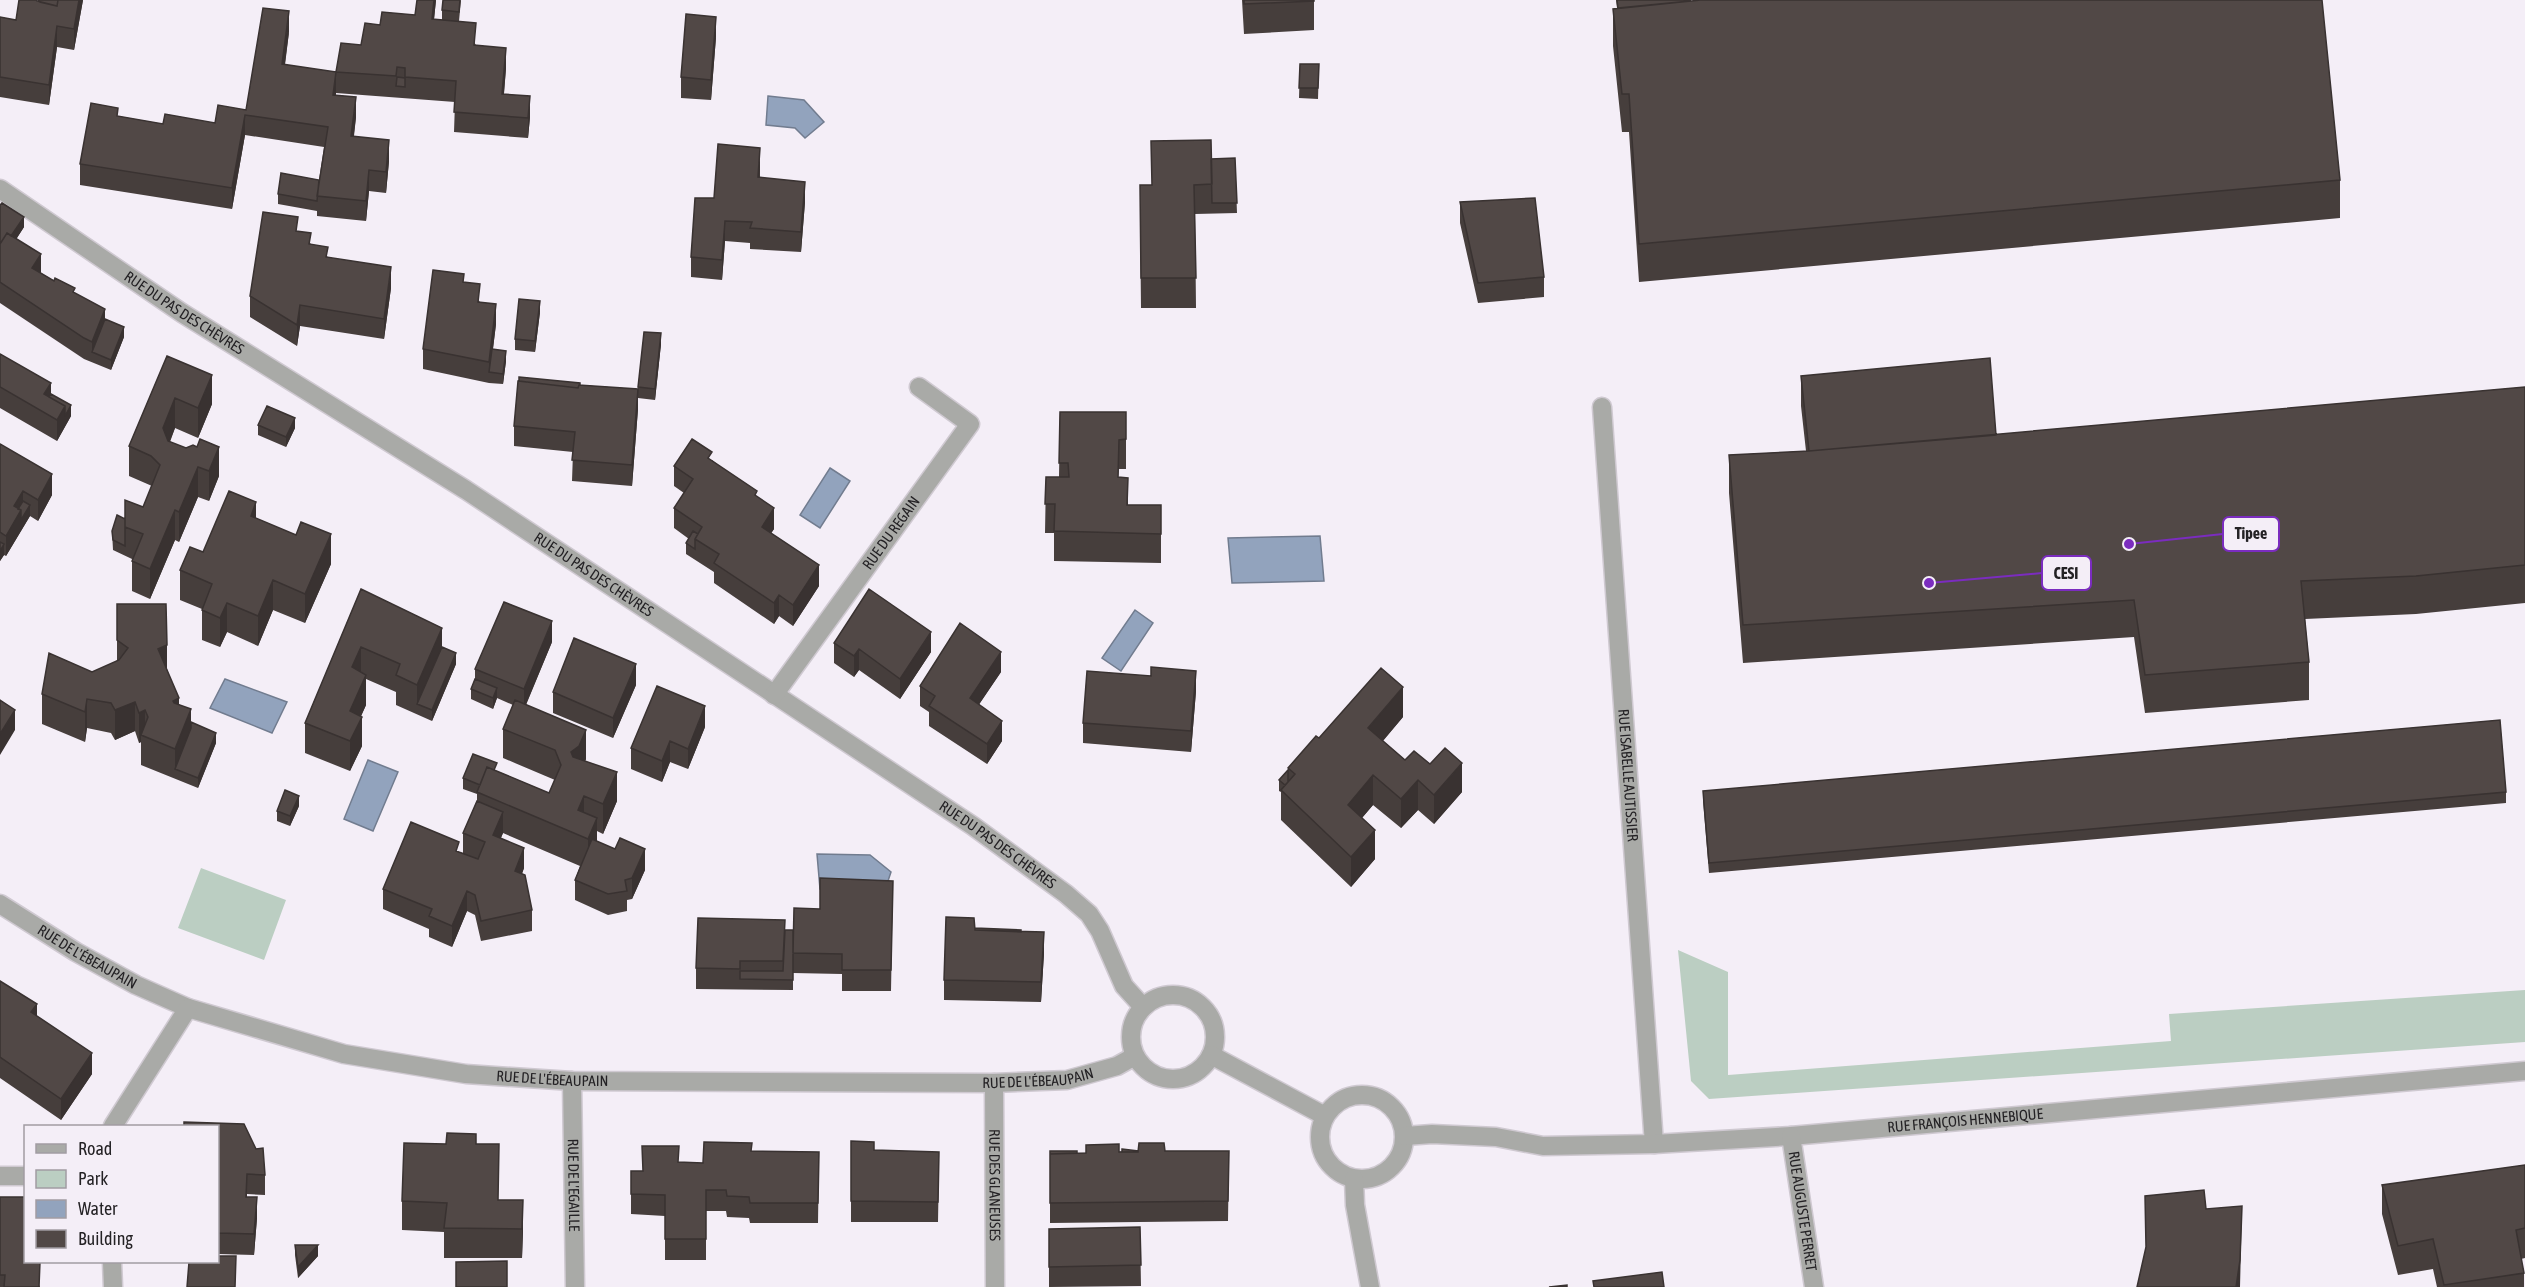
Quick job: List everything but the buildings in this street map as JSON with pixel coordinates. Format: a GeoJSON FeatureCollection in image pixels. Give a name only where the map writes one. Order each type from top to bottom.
{"type":"FeatureCollection","features":[{"type":"Feature","properties":{"kind":"street","name":"RUE DU PAS DES CHÈVRES"},"geometry":{"type":"LineString","coordinates":[[0,189],[182,313],[466,490],[973,826],[1066,894],[1089,914],[1100,931],[1124,986],[1143,1007]]}},
{"type":"Feature","properties":{"kind":"street","name":"RUE DU REGAIN"},"geometry":{"type":"LineString","coordinates":[[774,695],[970,424],[919,387]]}},
{"type":"Feature","properties":{"kind":"street","name":"RUE ISABELLE AUTISSIER"},"geometry":{"type":"LineString","coordinates":[[1602,407],[1654,1144]]}},
{"type":"Feature","properties":{"kind":"street","name":"RUE DE L'ÉBEAUPAIN"},"geometry":{"type":"LineString","coordinates":[[0,904],[76,952],[136,984],[189,1008],[344,1054],[466,1074],[572,1081],[994,1083],[1067,1080],[1117,1066],[1135,1056]]}},
{"type":"Feature","properties":{"kind":"street"},"geometry":{"type":"LineString","coordinates":[[1172,994],[1192,999],[1203,1006],[1211,1017],[1215,1029],[1215,1042],[1211,1055],[1193,1074],[1180,1079],[1154,1075],[1135,1056],[1131,1043],[1131,1030],[1135,1017],[1153,999],[1172,994]]}},
{"type":"Feature","properties":{"kind":"street"},"geometry":{"type":"LineString","coordinates":[[114,1125],[189,1008]]}},
{"type":"Feature","properties":{"kind":"street"},"geometry":{"type":"LineString","coordinates":[[1211,1055],[1325,1116]]}},
{"type":"Feature","properties":{"kind":"street","name":"RUE FRANÇOIS HENNEBIQUE"},"geometry":{"type":"LineString","coordinates":[[1405,1136],[1432,1134],[1496,1137],[1543,1146],[1654,1144],[1791,1136],[2525,1071]]}},
{"type":"Feature","properties":{"kind":"street","name":"RUE DE L'EGAILLE"},"geometry":{"type":"LineString","coordinates":[[572,1081],[575,1287]]}},
{"type":"Feature","properties":{"kind":"street","name":"RUE DES GLANEUSES"},"geometry":{"type":"LineString","coordinates":[[994,1083],[995,1287]]}},
{"type":"Feature","properties":{"kind":"street"},"geometry":{"type":"LineString","coordinates":[[1373,1096],[1386,1101],[1396,1111],[1405,1136],[1398,1161],[1389,1170],[1378,1177],[1354,1179],[1330,1166],[1323,1155],[1320,1135],[1325,1116],[1334,1105],[1345,1097],[1373,1096]]}},
{"type":"Feature","properties":{"kind":"street","name":"RUE AUGUSTE PERRET"},"geometry":{"type":"LineString","coordinates":[[1791,1136],[1814,1287]]}},
{"type":"Feature","properties":{"kind":"street"},"geometry":{"type":"LineString","coordinates":[[0,1176],[24,1176]]}},
{"type":"Feature","properties":{"kind":"street"},"geometry":{"type":"LineString","coordinates":[[1354,1179],[1355,1204],[1370,1287]]}},
{"type":"Feature","properties":{"kind":"street"},"geometry":{"type":"LineString","coordinates":[[112,1263],[112,1287]]}},
{"type":"Feature","properties":{"kind":"green space"},"geometry":{"type":"Polygon","coordinates":[[[201,868],[286,900],[264,960],[178,928],[201,868]]]}},
{"type":"Feature","properties":{"kind":"green space"},"geometry":{"type":"Polygon","coordinates":[[[1678,950],[1728,972],[1728,1075],[2171,1041],[2169,1014],[2525,990],[2525,1042],[1709,1099],[1691,1081],[1678,950]]]}},
{"type":"Feature","properties":{"kind":"water"},"geometry":{"type":"Polygon","coordinates":[[[768,96],[804,100],[824,122],[805,138],[795,128],[766,125],[768,96]]]}},
{"type":"Feature","properties":{"kind":"water"},"geometry":{"type":"Polygon","coordinates":[[[830,468],[850,481],[820,528],[800,515],[830,468]]]}},
{"type":"Feature","properties":{"kind":"water"},"geometry":{"type":"Polygon","coordinates":[[[1320,536],[1324,581],[1232,583],[1228,538],[1320,536]]]}},
{"type":"Feature","properties":{"kind":"water"},"geometry":{"type":"Polygon","coordinates":[[[1135,610],[1153,623],[1121,671],[1102,658],[1135,610]]]}},
{"type":"Feature","properties":{"kind":"water"},"geometry":{"type":"Polygon","coordinates":[[[225,679],[287,702],[272,733],[210,708],[225,679]]]}},
{"type":"Feature","properties":{"kind":"water"},"geometry":{"type":"Polygon","coordinates":[[[368,760],[398,772],[373,831],[344,819],[368,760]]]}},
{"type":"Feature","properties":{"kind":"water"},"geometry":{"type":"Polygon","coordinates":[[[817,854],[870,855],[891,872],[884,893],[820,889],[817,854]]]}},
{"type":"Feature","properties":{"kind":"place","name":"Tipee"},"geometry":{"type":"Point","coordinates":[2129,544]}},
{"type":"Feature","properties":{"kind":"place","name":"CESI"},"geometry":{"type":"Point","coordinates":[1929,583]}}]}
